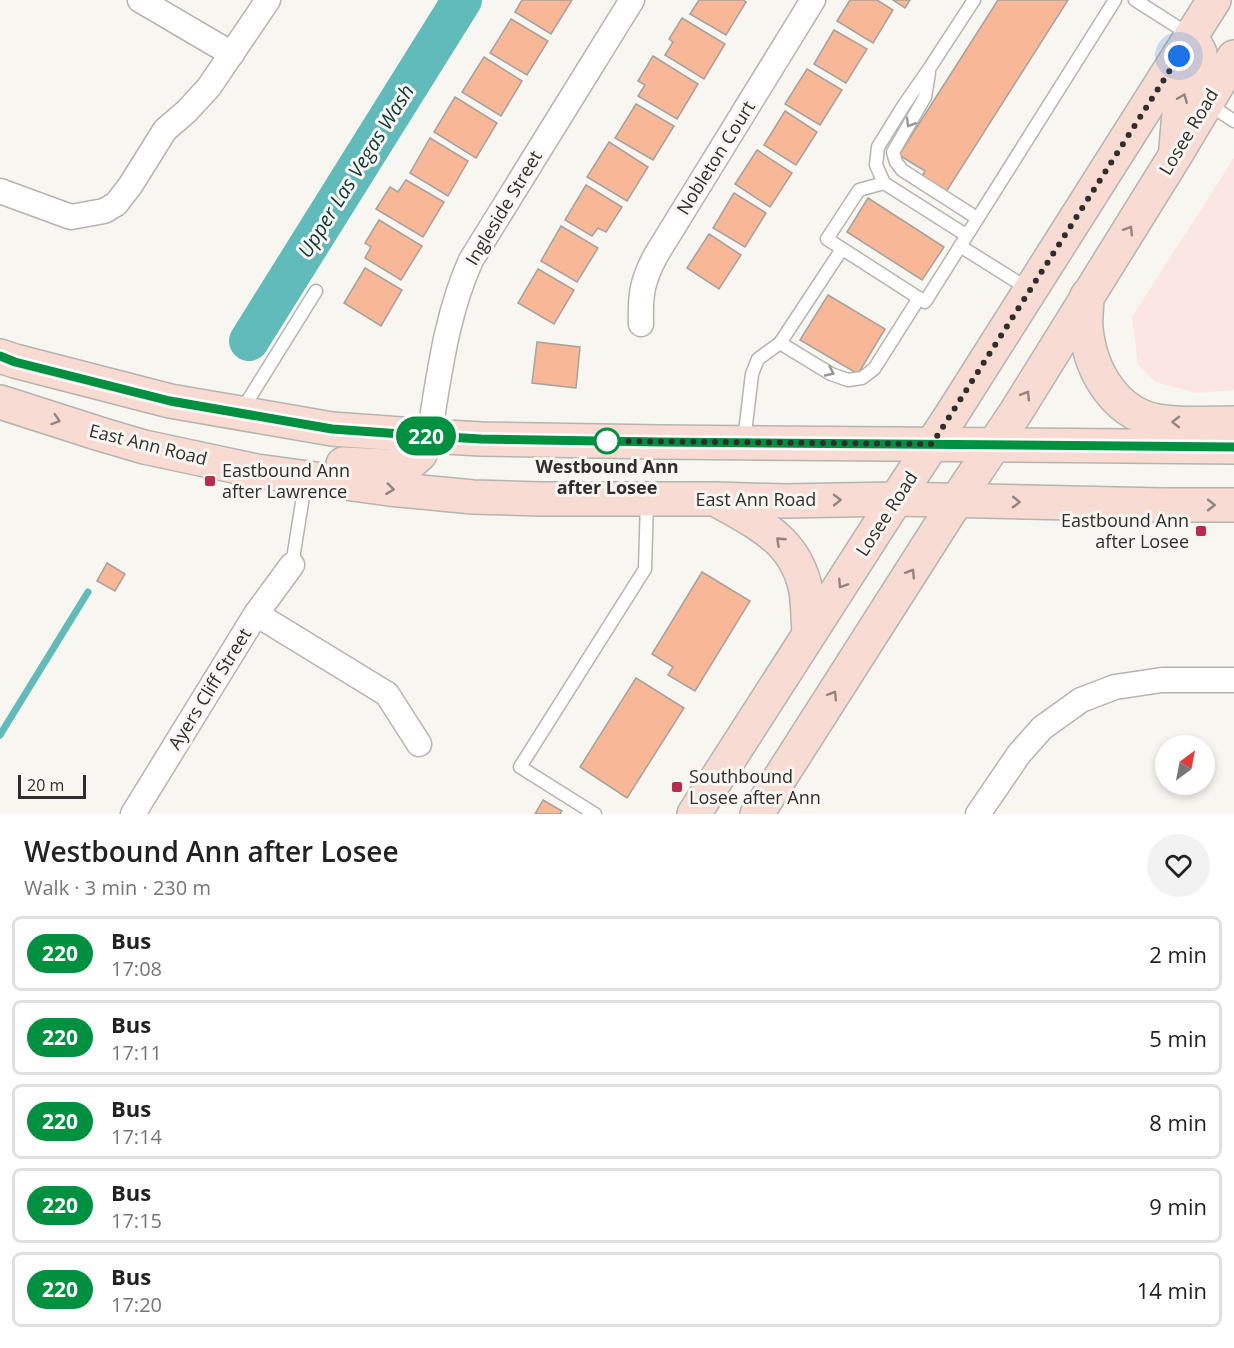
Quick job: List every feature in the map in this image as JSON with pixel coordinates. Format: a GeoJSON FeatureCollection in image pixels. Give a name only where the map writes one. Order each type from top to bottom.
{"type":"FeatureCollection","features":[{"type":"Feature","properties":{"kind":"main road","name":"Losee Road"},"geometry":{"type":"LineString","coordinates":[[694,814],[1214,0]]}},
{"type":"Feature","properties":{"kind":"main road"},"geometry":{"type":"LineString","coordinates":[[1175,156],[1180,100],[1200,66],[1200,53],[1191,36]]}},
{"type":"Feature","properties":{"kind":"main road","name":"Losee Road"},"geometry":{"type":"LineString","coordinates":[[757,814],[1088,296],[1234,57]]}},
{"type":"Feature","properties":{"kind":"main road"},"geometry":{"type":"LineString","coordinates":[[1088,296],[1086,327],[1091,355],[1101,379],[1119,403],[1144,417],[1163,422],[1234,423]]}},
{"type":"Feature","properties":{"kind":"main road"},"geometry":{"type":"LineString","coordinates":[[0,356],[15,362],[170,401],[332,429],[493,439],[1234,447]]}},
{"type":"Feature","properties":{"kind":"main road","name":"East Ann Road"},"geometry":{"type":"LineString","coordinates":[[0,402],[144,447],[257,471],[389,489],[473,497],[785,501],[896,499],[1234,505]]}},
{"type":"Feature","properties":{"kind":"main road"},"geometry":{"type":"LineString","coordinates":[[144,447],[297,462],[387,466],[410,463],[420,454],[429,436]]}},
{"type":"Feature","properties":{"kind":"main road"},"geometry":{"type":"LineString","coordinates":[[715,499],[764,527],[789,550],[805,590],[809,634]]}},
{"type":"Feature","properties":{"kind":"street"},"geometry":{"type":"LineString","coordinates":[[140,0],[232,54]]}},
{"type":"Feature","properties":{"kind":"street"},"geometry":{"type":"LineString","coordinates":[[0,191],[71,217],[104,211],[116,204],[165,130],[209,87],[268,0]]}},
{"type":"Feature","properties":{"kind":"street","name":"Ingleside Street"},"geometry":{"type":"LineString","coordinates":[[429,436],[449,326],[461,281],[471,260],[632,0]]}},
{"type":"Feature","properties":{"kind":"street","name":"Nobleton Court"},"geometry":{"type":"LineString","coordinates":[[641,324],[641,294],[646,274],[656,255],[813,0]]}},
{"type":"Feature","properties":{"kind":"street","name":"Ayers Cliff Street"},"geometry":{"type":"LineString","coordinates":[[133,814],[256,614],[292,565]]}},
{"type":"Feature","properties":{"kind":"street"},"geometry":{"type":"LineString","coordinates":[[256,614],[387,694],[419,744]]}},
{"type":"Feature","properties":{"kind":"street"},"geometry":{"type":"LineString","coordinates":[[978,814],[1019,754],[1042,728],[1081,700],[1115,687],[1162,680],[1234,680]]}},
{"type":"Feature","properties":{"kind":"lane"},"geometry":{"type":"LineString","coordinates":[[974,0],[878,147],[876,165],[884,183],[1030,290]]}},
{"type":"Feature","properties":{"kind":"lane"},"geometry":{"type":"LineString","coordinates":[[884,183],[860,190],[827,239],[925,302],[1116,0]]}},
{"type":"Feature","properties":{"kind":"lane"},"geometry":{"type":"LineString","coordinates":[[1135,0],[1191,36]]}},
{"type":"Feature","properties":{"kind":"lane"},"geometry":{"type":"LineString","coordinates":[[929,69],[925,97],[894,152],[896,162],[902,170],[977,218]]}},
{"type":"Feature","properties":{"kind":"lane"},"geometry":{"type":"LineString","coordinates":[[1207,103],[1234,121]]}},
{"type":"Feature","properties":{"kind":"lane"},"geometry":{"type":"LineString","coordinates":[[744,442],[752,374],[758,358],[780,343],[842,249]]}},
{"type":"Feature","properties":{"kind":"lane"},"geometry":{"type":"LineString","coordinates":[[240,414],[316,291]]}},
{"type":"Feature","properties":{"kind":"lane"},"geometry":{"type":"LineString","coordinates":[[780,343],[831,374],[848,380],[862,378],[874,369],[919,298]]}},
{"type":"Feature","properties":{"kind":"lane"},"geometry":{"type":"LineString","coordinates":[[292,565],[306,478]]}},
{"type":"Feature","properties":{"kind":"lane"},"geometry":{"type":"LineString","coordinates":[[595,814],[520,766],[645,569],[647,500]]}},
{"type":"Feature","properties":{"kind":"shaded area"},"geometry":{"type":"Polygon","coordinates":[[[1234,158],[1234,390],[1196,393],[1155,382],[1138,364],[1132,317],[1234,158]]]}},
{"type":"Feature","properties":{"kind":"building"},"geometry":{"type":"Polygon","coordinates":[[[522,0],[572,0],[551,34],[515,12],[522,0]]]}},
{"type":"Feature","properties":{"kind":"building"},"geometry":{"type":"Polygon","coordinates":[[[699,0],[743,0],[746,2],[726,35],[690,14],[699,0]]]}},
{"type":"Feature","properties":{"kind":"building"},"geometry":{"type":"Polygon","coordinates":[[[850,0],[877,0],[893,10],[873,43],[837,21],[850,0]]]}},
{"type":"Feature","properties":{"kind":"building"},"geometry":{"type":"Polygon","coordinates":[[[893,0],[910,0],[905,8],[893,0]]]}},
{"type":"Feature","properties":{"kind":"building"},"geometry":{"type":"Polygon","coordinates":[[[998,0],[1068,0],[946,192],[922,176],[925,171],[899,155],[998,0]]]}},
{"type":"Feature","properties":{"kind":"building"},"geometry":{"type":"Polygon","coordinates":[[[682,18],[725,44],[704,79],[665,55],[673,42],[669,39],[682,18]]]}},
{"type":"Feature","properties":{"kind":"building"},"geometry":{"type":"Polygon","coordinates":[[[511,19],[548,41],[527,75],[490,53],[511,19]]]}},
{"type":"Feature","properties":{"kind":"building"},"geometry":{"type":"Polygon","coordinates":[[[834,30],[867,49],[846,83],[814,64],[834,30]]]}},
{"type":"Feature","properties":{"kind":"building"},"geometry":{"type":"Polygon","coordinates":[[[653,56],[698,84],[677,119],[638,96],[645,85],[638,81],[653,56]]]}},
{"type":"Feature","properties":{"kind":"building"},"geometry":{"type":"Polygon","coordinates":[[[484,57],[522,81],[501,116],[462,92],[484,57]]]}},
{"type":"Feature","properties":{"kind":"building"},"geometry":{"type":"Polygon","coordinates":[[[807,69],[842,90],[820,125],[785,104],[807,69]]]}},
{"type":"Feature","properties":{"kind":"building"},"geometry":{"type":"Polygon","coordinates":[[[455,97],[497,123],[476,158],[434,132],[455,97]]]}},
{"type":"Feature","properties":{"kind":"building"},"geometry":{"type":"Polygon","coordinates":[[[636,104],[674,126],[653,160],[615,138],[636,104]]]}},
{"type":"Feature","properties":{"kind":"building"},"geometry":{"type":"Polygon","coordinates":[[[785,111],[817,132],[796,165],[764,145],[785,111]]]}},
{"type":"Feature","properties":{"kind":"building"},"geometry":{"type":"Polygon","coordinates":[[[430,138],[468,161],[448,196],[410,173],[430,138]]]}},
{"type":"Feature","properties":{"kind":"building"},"geometry":{"type":"Polygon","coordinates":[[[609,142],[648,167],[627,201],[587,177],[609,142]]]}},
{"type":"Feature","properties":{"kind":"building"},"geometry":{"type":"Polygon","coordinates":[[[757,150],[792,173],[770,207],[735,184],[757,150]]]}},
{"type":"Feature","properties":{"kind":"building"},"geometry":{"type":"Polygon","coordinates":[[[406,180],[444,202],[423,237],[376,209],[390,187],[398,192],[406,180]]]}},
{"type":"Feature","properties":{"kind":"building"},"geometry":{"type":"Polygon","coordinates":[[[586,185],[622,207],[606,232],[598,228],[592,236],[565,220],[586,185]]]}},
{"type":"Feature","properties":{"kind":"building"},"geometry":{"type":"Polygon","coordinates":[[[734,193],[766,213],[745,247],[713,228],[734,193]]]}},
{"type":"Feature","properties":{"kind":"building"},"geometry":{"type":"Polygon","coordinates":[[[868,198],[944,247],[922,280],[847,232],[868,198]]]}},
{"type":"Feature","properties":{"kind":"building"},"geometry":{"type":"Polygon","coordinates":[[[379,220],[422,246],[401,280],[365,258],[371,247],[365,243],[379,220]]]}},
{"type":"Feature","properties":{"kind":"building"},"geometry":{"type":"Polygon","coordinates":[[[561,226],[598,248],[577,282],[541,261],[561,226]]]}},
{"type":"Feature","properties":{"kind":"building"},"geometry":{"type":"Polygon","coordinates":[[[709,234],[741,255],[719,289],[687,268],[709,234]]]}},
{"type":"Feature","properties":{"kind":"building"},"geometry":{"type":"Polygon","coordinates":[[[365,268],[402,290],[381,326],[344,303],[365,268]]]}},
{"type":"Feature","properties":{"kind":"building"},"geometry":{"type":"Polygon","coordinates":[[[538,269],[574,290],[554,324],[518,303],[538,269]]]}},
{"type":"Feature","properties":{"kind":"building"},"geometry":{"type":"Polygon","coordinates":[[[828,295],[885,329],[858,374],[800,340],[828,295]]]}},
{"type":"Feature","properties":{"kind":"building"},"geometry":{"type":"Polygon","coordinates":[[[537,342],[580,347],[576,388],[532,383],[537,342]]]}},
{"type":"Feature","properties":{"kind":"building"},"geometry":{"type":"Polygon","coordinates":[[[107,563],[125,574],[115,591],[97,581],[107,563]]]}},
{"type":"Feature","properties":{"kind":"building"},"geometry":{"type":"Polygon","coordinates":[[[702,572],[750,601],[695,691],[668,675],[673,667],[652,654],[702,572]]]}},
{"type":"Feature","properties":{"kind":"building"},"geometry":{"type":"Polygon","coordinates":[[[636,678],[684,708],[627,798],[580,767],[636,678]]]}},
{"type":"Feature","properties":{"kind":"building"},"geometry":{"type":"Polygon","coordinates":[[[543,800],[562,811],[560,814],[535,814],[543,800]]]}},
{"type":"Feature","properties":{"kind":"waterway","name":"Upper Las Vegas Wash"},"geometry":{"type":"LineString","coordinates":[[249,341],[462,0]]}},
{"type":"Feature","properties":{"kind":"waterway","name":"Upper Las Vegas Wash"},"geometry":{"type":"LineString","coordinates":[[0,735],[88,592]]}},
{"type":"Feature","properties":{"kind":"bus line","name":"220"},"geometry":{"type":"LineString","coordinates":[[0,356],[15,362],[170,401],[332,429],[481,439],[1234,447]]}},
{"type":"Feature","properties":{"kind":"place","name":"Westbound Ann after Losee"},"geometry":{"type":"Point","coordinates":[607,441]}},
{"type":"Feature","properties":{"kind":"place","name":"Eastbound Ann after Lawrence"},"geometry":{"type":"Point","coordinates":[210,481]}},
{"type":"Feature","properties":{"kind":"place","name":"Eastbound Ann after Losee"},"geometry":{"type":"Point","coordinates":[1201,531]}},
{"type":"Feature","properties":{"kind":"place","name":"Southbound Losee after Ann"},"geometry":{"type":"Point","coordinates":[677,787]}},
{"type":"Feature","properties":{"kind":"route"},"geometry":{"type":"LineString","coordinates":[[607,441],[932,444],[1179,56]]}}]}
